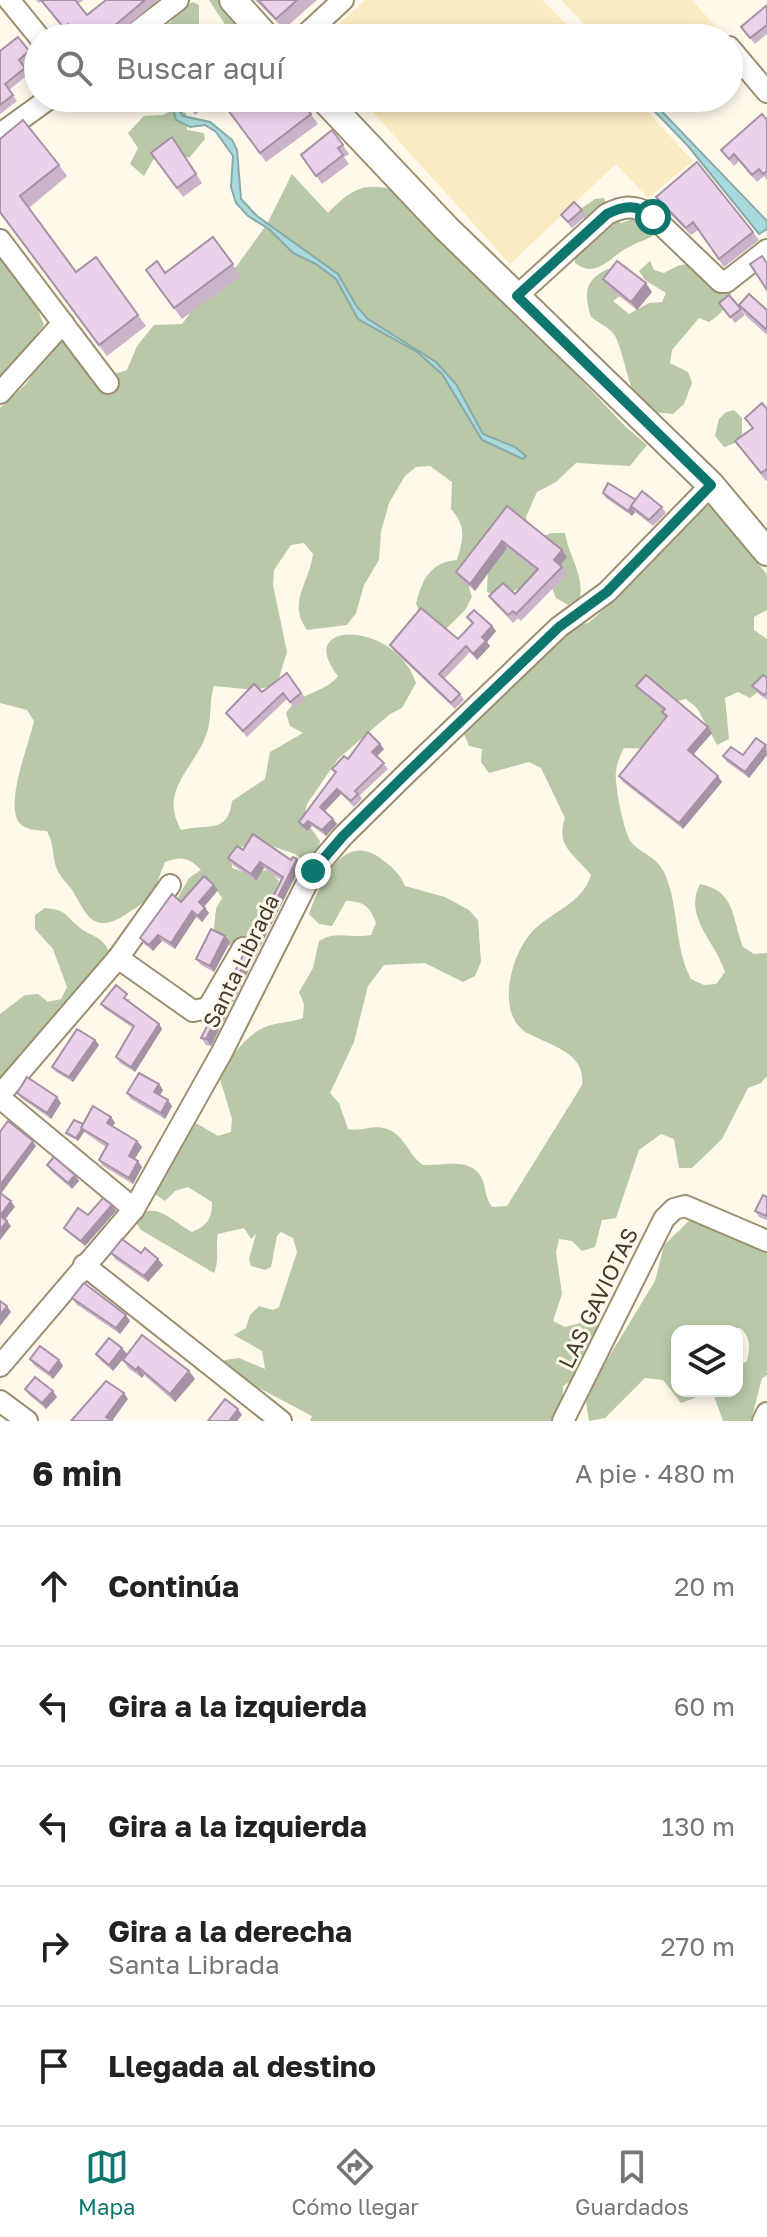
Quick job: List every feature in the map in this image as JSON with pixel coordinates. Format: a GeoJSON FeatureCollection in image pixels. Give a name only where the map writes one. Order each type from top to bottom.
{"type":"FeatureCollection","features":[{"type":"Feature","properties":{"kind":"main road"},"geometry":{"type":"LineString","coordinates":[[233,0],[254,24]]}},
{"type":"Feature","properties":{"kind":"main road"},"geometry":{"type":"LineString","coordinates":[[336,112],[446,228],[711,485],[767,552]]}},
{"type":"Feature","properties":{"kind":"street"},"geometry":{"type":"LineString","coordinates":[[9,0],[29,24]]}},
{"type":"Feature","properties":{"kind":"street"},"geometry":{"type":"LineString","coordinates":[[147,24],[178,0]]}},
{"type":"Feature","properties":{"kind":"street"},"geometry":{"type":"LineString","coordinates":[[317,24],[343,0]]}},
{"type":"Feature","properties":{"kind":"street"},"geometry":{"type":"LineString","coordinates":[[743,64],[767,92]]}},
{"type":"Feature","properties":{"kind":"street"},"geometry":{"type":"LineString","coordinates":[[0,134],[31,112]]}},
{"type":"Feature","properties":{"kind":"street"},"geometry":{"type":"LineString","coordinates":[[517,296],[607,214],[623,206],[634,206],[649,213],[721,282],[765,251]]}},
{"type":"Feature","properties":{"kind":"street"},"geometry":{"type":"LineString","coordinates":[[0,240],[108,383]]}},
{"type":"Feature","properties":{"kind":"street"},"geometry":{"type":"LineString","coordinates":[[0,393],[63,323]]}},
{"type":"Feature","properties":{"kind":"street","name":"Santa Librada"},"geometry":{"type":"LineString","coordinates":[[0,1366],[134,1209],[222,1052],[313,871],[398,782],[559,627],[607,592],[711,485]]}},
{"type":"Feature","properties":{"kind":"street"},"geometry":{"type":"LineString","coordinates":[[134,1209],[0,1096],[118,958],[170,885]]}},
{"type":"Feature","properties":{"kind":"street"},"geometry":{"type":"LineString","coordinates":[[118,958],[193,1011],[201,1012],[208,1008],[243,948]]}},
{"type":"Feature","properties":{"kind":"street","name":"LAS GAVIOTAS"},"geometry":{"type":"LineString","coordinates":[[563,1421],[664,1219],[674,1209],[685,1206],[767,1241]]}},
{"type":"Feature","properties":{"kind":"street"},"geometry":{"type":"LineString","coordinates":[[84,1265],[281,1421]]}},
{"type":"Feature","properties":{"kind":"street"},"geometry":{"type":"LineString","coordinates":[[0,1401],[27,1421]]}},
{"type":"Feature","properties":{"kind":"street"},"geometry":{"type":"LineString","coordinates":[[763,1421],[767,1413]]}},
{"type":"Feature","properties":{"kind":"shaded area"},"geometry":{"type":"Polygon","coordinates":[[[365,0],[542,0],[566,24],[338,24],[365,0]]]}},
{"type":"Feature","properties":{"kind":"shaded area"},"geometry":{"type":"Polygon","coordinates":[[[561,0],[692,0],[713,24],[584,24],[561,0]]]}},
{"type":"Feature","properties":{"kind":"shaded area"},"geometry":{"type":"Polygon","coordinates":[[[373,112],[648,112],[693,161],[648,198],[616,164],[510,264],[373,112]]]}},
{"type":"Feature","properties":{"kind":"green space"},"geometry":{"type":"Polygon","coordinates":[[[209,0],[224,0],[237,24],[225,24],[209,0]]]}},
{"type":"Feature","properties":{"kind":"green space"},"geometry":{"type":"Polygon","coordinates":[[[193,2],[199,5],[200,24],[167,24],[177,11],[193,2]]]}},
{"type":"Feature","properties":{"kind":"green space"},"geometry":{"type":"Polygon","coordinates":[[[168,112],[186,113],[187,130],[204,133],[205,139],[189,158],[168,148],[153,160],[144,176],[130,164],[138,148],[128,133],[144,116],[168,112]]]}},
{"type":"Feature","properties":{"kind":"green space"},"geometry":{"type":"Polygon","coordinates":[[[292,174],[328,213],[345,197],[360,189],[377,187],[400,191],[626,427],[647,445],[630,466],[576,463],[556,482],[537,492],[526,517],[527,530],[539,538],[551,533],[565,533],[581,589],[580,598],[568,605],[556,598],[551,586],[527,585],[500,597],[487,592],[488,567],[464,571],[472,597],[465,610],[445,630],[422,616],[416,604],[424,580],[440,564],[457,560],[462,539],[460,522],[451,509],[452,482],[430,466],[416,467],[405,476],[389,503],[381,532],[379,560],[364,585],[356,613],[347,625],[307,630],[301,620],[299,602],[313,554],[304,543],[291,545],[274,570],[273,585],[287,652],[279,678],[268,687],[255,690],[214,686],[203,743],[176,790],[175,815],[181,830],[221,823],[230,812],[232,801],[265,779],[270,752],[303,733],[290,726],[286,713],[299,700],[338,676],[327,657],[328,644],[337,637],[352,634],[389,647],[405,662],[416,683],[402,708],[390,714],[338,759],[307,804],[304,818],[320,841],[317,855],[305,862],[295,854],[255,840],[232,853],[232,868],[244,872],[270,870],[279,881],[256,934],[237,944],[222,946],[213,936],[216,909],[222,898],[214,886],[186,907],[176,901],[189,878],[201,870],[193,862],[180,858],[165,862],[155,889],[148,898],[115,920],[100,923],[89,916],[59,874],[47,831],[28,828],[18,821],[15,812],[16,786],[34,721],[27,710],[0,703],[0,408],[26,384],[55,340],[79,328],[97,350],[101,378],[127,370],[137,346],[154,325],[182,324],[213,282],[236,267],[267,224],[292,174]]]}},
{"type":"Feature","properties":{"kind":"green space"},"geometry":{"type":"Polygon","coordinates":[[[604,198],[611,218],[621,223],[649,213],[657,233],[603,265],[583,268],[575,263],[574,253],[588,237],[582,208],[595,199],[604,198]]]}},
{"type":"Feature","properties":{"kind":"green space"},"geometry":{"type":"Polygon","coordinates":[[[0,236],[30,288],[44,325],[0,384],[0,236]]]}},
{"type":"Feature","properties":{"kind":"green space"},"geometry":{"type":"Polygon","coordinates":[[[650,261],[654,270],[664,273],[681,265],[695,265],[716,276],[731,292],[721,313],[709,322],[699,318],[672,350],[670,363],[688,372],[692,383],[684,404],[673,414],[644,411],[633,391],[616,337],[591,317],[587,301],[590,283],[608,269],[620,274],[620,296],[613,301],[629,314],[649,303],[662,302],[666,293],[645,280],[639,271],[650,261]]]}},
{"type":"Feature","properties":{"kind":"green space"},"geometry":{"type":"Polygon","coordinates":[[[734,410],[742,418],[742,434],[738,442],[724,447],[715,436],[719,419],[726,412],[734,410]]]}},
{"type":"Feature","properties":{"kind":"green space"},"geometry":{"type":"Polygon","coordinates":[[[702,505],[715,506],[767,575],[767,610],[754,617],[754,630],[767,639],[767,685],[750,698],[738,692],[725,698],[729,739],[717,745],[697,708],[686,699],[673,702],[651,749],[624,748],[616,768],[617,786],[629,838],[657,863],[669,885],[681,953],[691,979],[704,985],[716,984],[725,972],[698,918],[695,907],[700,884],[712,888],[727,900],[743,947],[754,954],[767,953],[767,1076],[761,1083],[748,1088],[722,1139],[692,1168],[679,1168],[674,1139],[661,1134],[639,1150],[616,1218],[602,1220],[595,1247],[582,1251],[572,1241],[559,1239],[556,1252],[562,1294],[553,1321],[565,1327],[591,1320],[601,1328],[576,1378],[563,1386],[562,1421],[310,1421],[312,1416],[255,1386],[241,1385],[221,1365],[225,1360],[239,1358],[265,1369],[262,1351],[234,1335],[246,1328],[250,1315],[259,1306],[273,1310],[279,1307],[297,1252],[293,1238],[281,1232],[277,1236],[271,1267],[265,1270],[251,1266],[249,1259],[256,1234],[251,1239],[244,1228],[218,1234],[214,1273],[141,1230],[133,1218],[156,1211],[192,1232],[208,1221],[212,1202],[188,1187],[175,1191],[165,1201],[153,1193],[196,1123],[218,1136],[231,1132],[232,1119],[220,1079],[233,1056],[250,1036],[270,1025],[303,1018],[304,1004],[299,992],[313,968],[319,941],[338,935],[371,935],[376,923],[374,917],[366,906],[357,902],[346,901],[332,926],[319,924],[309,914],[326,876],[344,856],[354,851],[366,851],[380,858],[395,870],[405,886],[445,897],[469,910],[478,920],[481,962],[475,976],[463,982],[425,963],[384,965],[368,986],[354,1042],[330,1093],[339,1103],[348,1129],[387,1129],[398,1136],[423,1165],[458,1164],[474,1169],[480,1175],[492,1207],[507,1206],[582,1085],[582,1074],[573,1058],[518,1026],[509,1001],[512,972],[530,934],[573,901],[587,885],[591,875],[568,850],[563,836],[565,818],[541,768],[529,762],[489,773],[481,762],[482,749],[469,746],[464,734],[479,712],[575,625],[588,623],[609,605],[702,505]]]}},
{"type":"Feature","properties":{"kind":"green space"},"geometry":{"type":"Polygon","coordinates":[[[45,908],[65,914],[103,942],[109,951],[105,965],[0,1091],[0,1014],[25,995],[38,994],[48,1002],[61,999],[67,987],[53,949],[35,929],[35,915],[45,908]]]}},
{"type":"Feature","properties":{"kind":"green space"},"geometry":{"type":"Polygon","coordinates":[[[693,1217],[767,1238],[767,1375],[762,1378],[751,1421],[723,1421],[714,1397],[743,1397],[743,1363],[747,1361],[749,1347],[743,1325],[671,1325],[671,1390],[663,1380],[645,1378],[605,1418],[589,1421],[585,1396],[655,1281],[664,1245],[693,1217]]]}},
{"type":"Feature","properties":{"kind":"green space"},"geometry":{"type":"Polygon","coordinates":[[[676,1397],[696,1397],[695,1398],[681,1403],[676,1397]]]}},
{"type":"Feature","properties":{"kind":"water"},"geometry":{"type":"Polygon","coordinates":[[[174,112],[210,122],[232,140],[237,150],[241,199],[257,216],[338,274],[357,307],[368,319],[436,362],[456,384],[483,434],[515,447],[526,456],[523,459],[482,440],[442,374],[417,352],[358,319],[336,279],[316,264],[293,253],[269,229],[248,216],[236,203],[231,187],[233,156],[216,132],[205,125],[190,127],[176,120],[174,112]]]}},
{"type":"Feature","properties":{"kind":"water"},"geometry":{"type":"Polygon","coordinates":[[[655,112],[662,112],[767,221],[767,229],[759,234],[688,146],[655,112]]]}},
{"type":"Feature","properties":{"kind":"building"},"geometry":{"type":"Polygon","coordinates":[[[41,0],[75,0],[87,15],[106,0],[145,0],[117,24],[61,24],[41,0]]]}},
{"type":"Feature","properties":{"kind":"building"},"geometry":{"type":"Polygon","coordinates":[[[258,0],[297,0],[276,19],[258,0]]]}},
{"type":"Feature","properties":{"kind":"building"},"geometry":{"type":"Polygon","coordinates":[[[767,5],[767,25],[750,38],[743,25],[767,5]]]}},
{"type":"Feature","properties":{"kind":"building"},"geometry":{"type":"Polygon","coordinates":[[[18,37],[24,45],[24,56],[19,60],[24,69],[5,84],[13,95],[0,105],[0,51],[18,37]]]}},
{"type":"Feature","properties":{"kind":"building"},"geometry":{"type":"Polygon","coordinates":[[[229,112],[310,112],[311,114],[260,153],[229,112]]]}},
{"type":"Feature","properties":{"kind":"building"},"geometry":{"type":"Polygon","coordinates":[[[762,114],[767,120],[767,171],[763,174],[759,169],[752,175],[734,154],[729,159],[721,150],[762,114]]]}},
{"type":"Feature","properties":{"kind":"building"},"geometry":{"type":"Polygon","coordinates":[[[23,120],[59,165],[20,196],[76,272],[96,257],[138,315],[99,345],[0,212],[0,139],[23,120]]]}},
{"type":"Feature","properties":{"kind":"building"},"geometry":{"type":"Polygon","coordinates":[[[332,130],[343,145],[338,148],[343,155],[316,176],[301,155],[332,130]]]}},
{"type":"Feature","properties":{"kind":"building"},"geometry":{"type":"Polygon","coordinates":[[[172,137],[196,174],[177,188],[151,153],[172,137]]]}},
{"type":"Feature","properties":{"kind":"building"},"geometry":{"type":"Polygon","coordinates":[[[697,162],[753,232],[719,259],[693,222],[686,228],[656,197],[697,162]]]}},
{"type":"Feature","properties":{"kind":"building"},"geometry":{"type":"Polygon","coordinates":[[[574,202],[582,210],[568,222],[561,215],[574,202]]]}},
{"type":"Feature","properties":{"kind":"building"},"geometry":{"type":"Polygon","coordinates":[[[213,237],[233,264],[174,308],[146,270],[157,261],[165,273],[213,237]]]}},
{"type":"Feature","properties":{"kind":"building"},"geometry":{"type":"Polygon","coordinates":[[[762,256],[767,263],[767,290],[750,264],[762,256]]]}},
{"type":"Feature","properties":{"kind":"building"},"geometry":{"type":"Polygon","coordinates":[[[617,261],[646,283],[631,302],[603,279],[617,261]]]}},
{"type":"Feature","properties":{"kind":"building"},"geometry":{"type":"Polygon","coordinates":[[[749,294],[767,310],[767,330],[739,305],[749,294]]]}},
{"type":"Feature","properties":{"kind":"building"},"geometry":{"type":"Polygon","coordinates":[[[729,295],[741,309],[730,317],[719,303],[729,295]]]}},
{"type":"Feature","properties":{"kind":"building"},"geometry":{"type":"Polygon","coordinates":[[[762,403],[767,409],[767,469],[761,473],[735,441],[753,428],[745,418],[762,403]]]}},
{"type":"Feature","properties":{"kind":"building"},"geometry":{"type":"Polygon","coordinates":[[[608,483],[636,500],[628,511],[603,493],[608,483]]]}},
{"type":"Feature","properties":{"kind":"building"},"geometry":{"type":"Polygon","coordinates":[[[642,491],[662,507],[649,520],[631,506],[642,491]]]}},
{"type":"Feature","properties":{"kind":"building"},"geometry":{"type":"Polygon","coordinates":[[[507,506],[562,550],[554,560],[562,567],[516,614],[513,611],[508,615],[489,596],[503,583],[515,594],[538,569],[502,541],[470,584],[456,572],[507,506]]]}},
{"type":"Feature","properties":{"kind":"building"},"geometry":{"type":"Polygon","coordinates":[[[421,608],[458,639],[473,623],[467,617],[474,610],[492,626],[482,637],[486,641],[473,654],[466,646],[439,674],[460,694],[451,703],[390,645],[421,608]]]}},
{"type":"Feature","properties":{"kind":"building"},"geometry":{"type":"Polygon","coordinates":[[[287,673],[301,693],[290,702],[283,693],[243,731],[226,713],[254,684],[262,692],[287,673]]]}},
{"type":"Feature","properties":{"kind":"building"},"geometry":{"type":"Polygon","coordinates":[[[646,675],[708,727],[688,750],[718,776],[679,823],[619,776],[667,716],[662,712],[665,709],[636,686],[646,675]]]}},
{"type":"Feature","properties":{"kind":"building"},"geometry":{"type":"Polygon","coordinates":[[[763,675],[767,678],[767,692],[764,695],[752,686],[763,675]]]}},
{"type":"Feature","properties":{"kind":"building"},"geometry":{"type":"Polygon","coordinates":[[[368,732],[380,744],[372,752],[384,763],[355,791],[358,794],[351,801],[337,789],[320,807],[333,819],[322,830],[308,821],[303,826],[299,822],[336,772],[332,769],[344,756],[348,759],[368,732]]]}},
{"type":"Feature","properties":{"kind":"building"},"geometry":{"type":"Polygon","coordinates":[[[756,738],[766,745],[745,772],[723,756],[731,747],[743,755],[756,738]]]}},
{"type":"Feature","properties":{"kind":"building"},"geometry":{"type":"Polygon","coordinates":[[[253,834],[291,860],[293,857],[297,859],[206,1039],[201,1038],[283,877],[260,862],[251,874],[228,858],[237,846],[243,850],[253,834]]]}},
{"type":"Feature","properties":{"kind":"building"},"geometry":{"type":"Polygon","coordinates":[[[204,876],[214,885],[199,902],[205,908],[198,916],[192,911],[171,943],[158,935],[149,945],[140,938],[172,894],[181,902],[204,876]]]}},
{"type":"Feature","properties":{"kind":"building"},"geometry":{"type":"Polygon","coordinates":[[[211,929],[225,936],[210,966],[196,959],[211,929]]]}},
{"type":"Feature","properties":{"kind":"building"},"geometry":{"type":"Polygon","coordinates":[[[116,985],[127,994],[124,998],[159,1024],[131,1067],[116,1057],[134,1026],[101,1004],[116,985]]]}},
{"type":"Feature","properties":{"kind":"building"},"geometry":{"type":"Polygon","coordinates":[[[77,1029],[95,1040],[69,1077],[52,1067],[77,1029]]]}},
{"type":"Feature","properties":{"kind":"building"},"geometry":{"type":"Polygon","coordinates":[[[139,1073],[159,1084],[154,1092],[168,1100],[161,1113],[127,1093],[139,1073]]]}},
{"type":"Feature","properties":{"kind":"building"},"geometry":{"type":"Polygon","coordinates":[[[27,1077],[57,1097],[47,1113],[17,1093],[27,1077]]]}},
{"type":"Feature","properties":{"kind":"building"},"geometry":{"type":"Polygon","coordinates":[[[93,1106],[111,1117],[107,1123],[137,1141],[129,1156],[138,1161],[129,1178],[99,1160],[108,1144],[81,1128],[93,1106]]]}},
{"type":"Feature","properties":{"kind":"building"},"geometry":{"type":"Polygon","coordinates":[[[74,1120],[83,1124],[76,1138],[66,1133],[74,1120]]]}},
{"type":"Feature","properties":{"kind":"building"},"geometry":{"type":"Polygon","coordinates":[[[8,1121],[33,1141],[0,1185],[0,1132],[8,1121]]]}},
{"type":"Feature","properties":{"kind":"building"},"geometry":{"type":"Polygon","coordinates":[[[54,1157],[75,1175],[68,1183],[47,1165],[54,1157]]]}},
{"type":"Feature","properties":{"kind":"building"},"geometry":{"type":"Polygon","coordinates":[[[0,1193],[11,1201],[0,1216],[0,1193]]]}},
{"type":"Feature","properties":{"kind":"building"},"geometry":{"type":"Polygon","coordinates":[[[763,1195],[767,1197],[767,1216],[755,1211],[763,1195]]]}},
{"type":"Feature","properties":{"kind":"building"},"geometry":{"type":"Polygon","coordinates":[[[103,1198],[112,1205],[81,1241],[64,1228],[78,1208],[88,1215],[103,1198]]]}},
{"type":"Feature","properties":{"kind":"building"},"geometry":{"type":"Polygon","coordinates":[[[0,1216],[7,1221],[0,1230],[0,1216]]]}},
{"type":"Feature","properties":{"kind":"building"},"geometry":{"type":"Polygon","coordinates":[[[122,1239],[141,1253],[145,1248],[158,1259],[144,1276],[111,1253],[122,1239]]]}},
{"type":"Feature","properties":{"kind":"building"},"geometry":{"type":"Polygon","coordinates":[[[84,1283],[126,1315],[116,1328],[72,1298],[84,1283]]]}},
{"type":"Feature","properties":{"kind":"building"},"geometry":{"type":"Polygon","coordinates":[[[0,1301],[7,1306],[0,1315],[0,1301]]]}},
{"type":"Feature","properties":{"kind":"building"},"geometry":{"type":"Polygon","coordinates":[[[142,1335],[189,1371],[170,1394],[138,1367],[136,1370],[123,1360],[142,1335]]]}},
{"type":"Feature","properties":{"kind":"building"},"geometry":{"type":"Polygon","coordinates":[[[109,1338],[122,1348],[109,1365],[96,1354],[109,1338]]]}},
{"type":"Feature","properties":{"kind":"building"},"geometry":{"type":"Polygon","coordinates":[[[40,1346],[59,1360],[49,1373],[30,1359],[40,1346]]]}},
{"type":"Feature","properties":{"kind":"building"},"geometry":{"type":"Polygon","coordinates":[[[35,1377],[53,1391],[42,1403],[25,1389],[35,1377]]]}},
{"type":"Feature","properties":{"kind":"building"},"geometry":{"type":"Polygon","coordinates":[[[106,1381],[124,1393],[106,1417],[112,1421],[71,1421],[106,1381]]]}},
{"type":"Feature","properties":{"kind":"building"},"geometry":{"type":"Polygon","coordinates":[[[225,1399],[238,1409],[229,1421],[208,1421],[225,1399]]]}},
{"type":"Feature","properties":{"kind":"route"},"geometry":{"type":"LineString","coordinates":[[313,871],[343,836],[409,771],[559,627],[607,592],[711,485],[517,296],[607,214],[623,206],[634,206],[653,217]]}}]}
